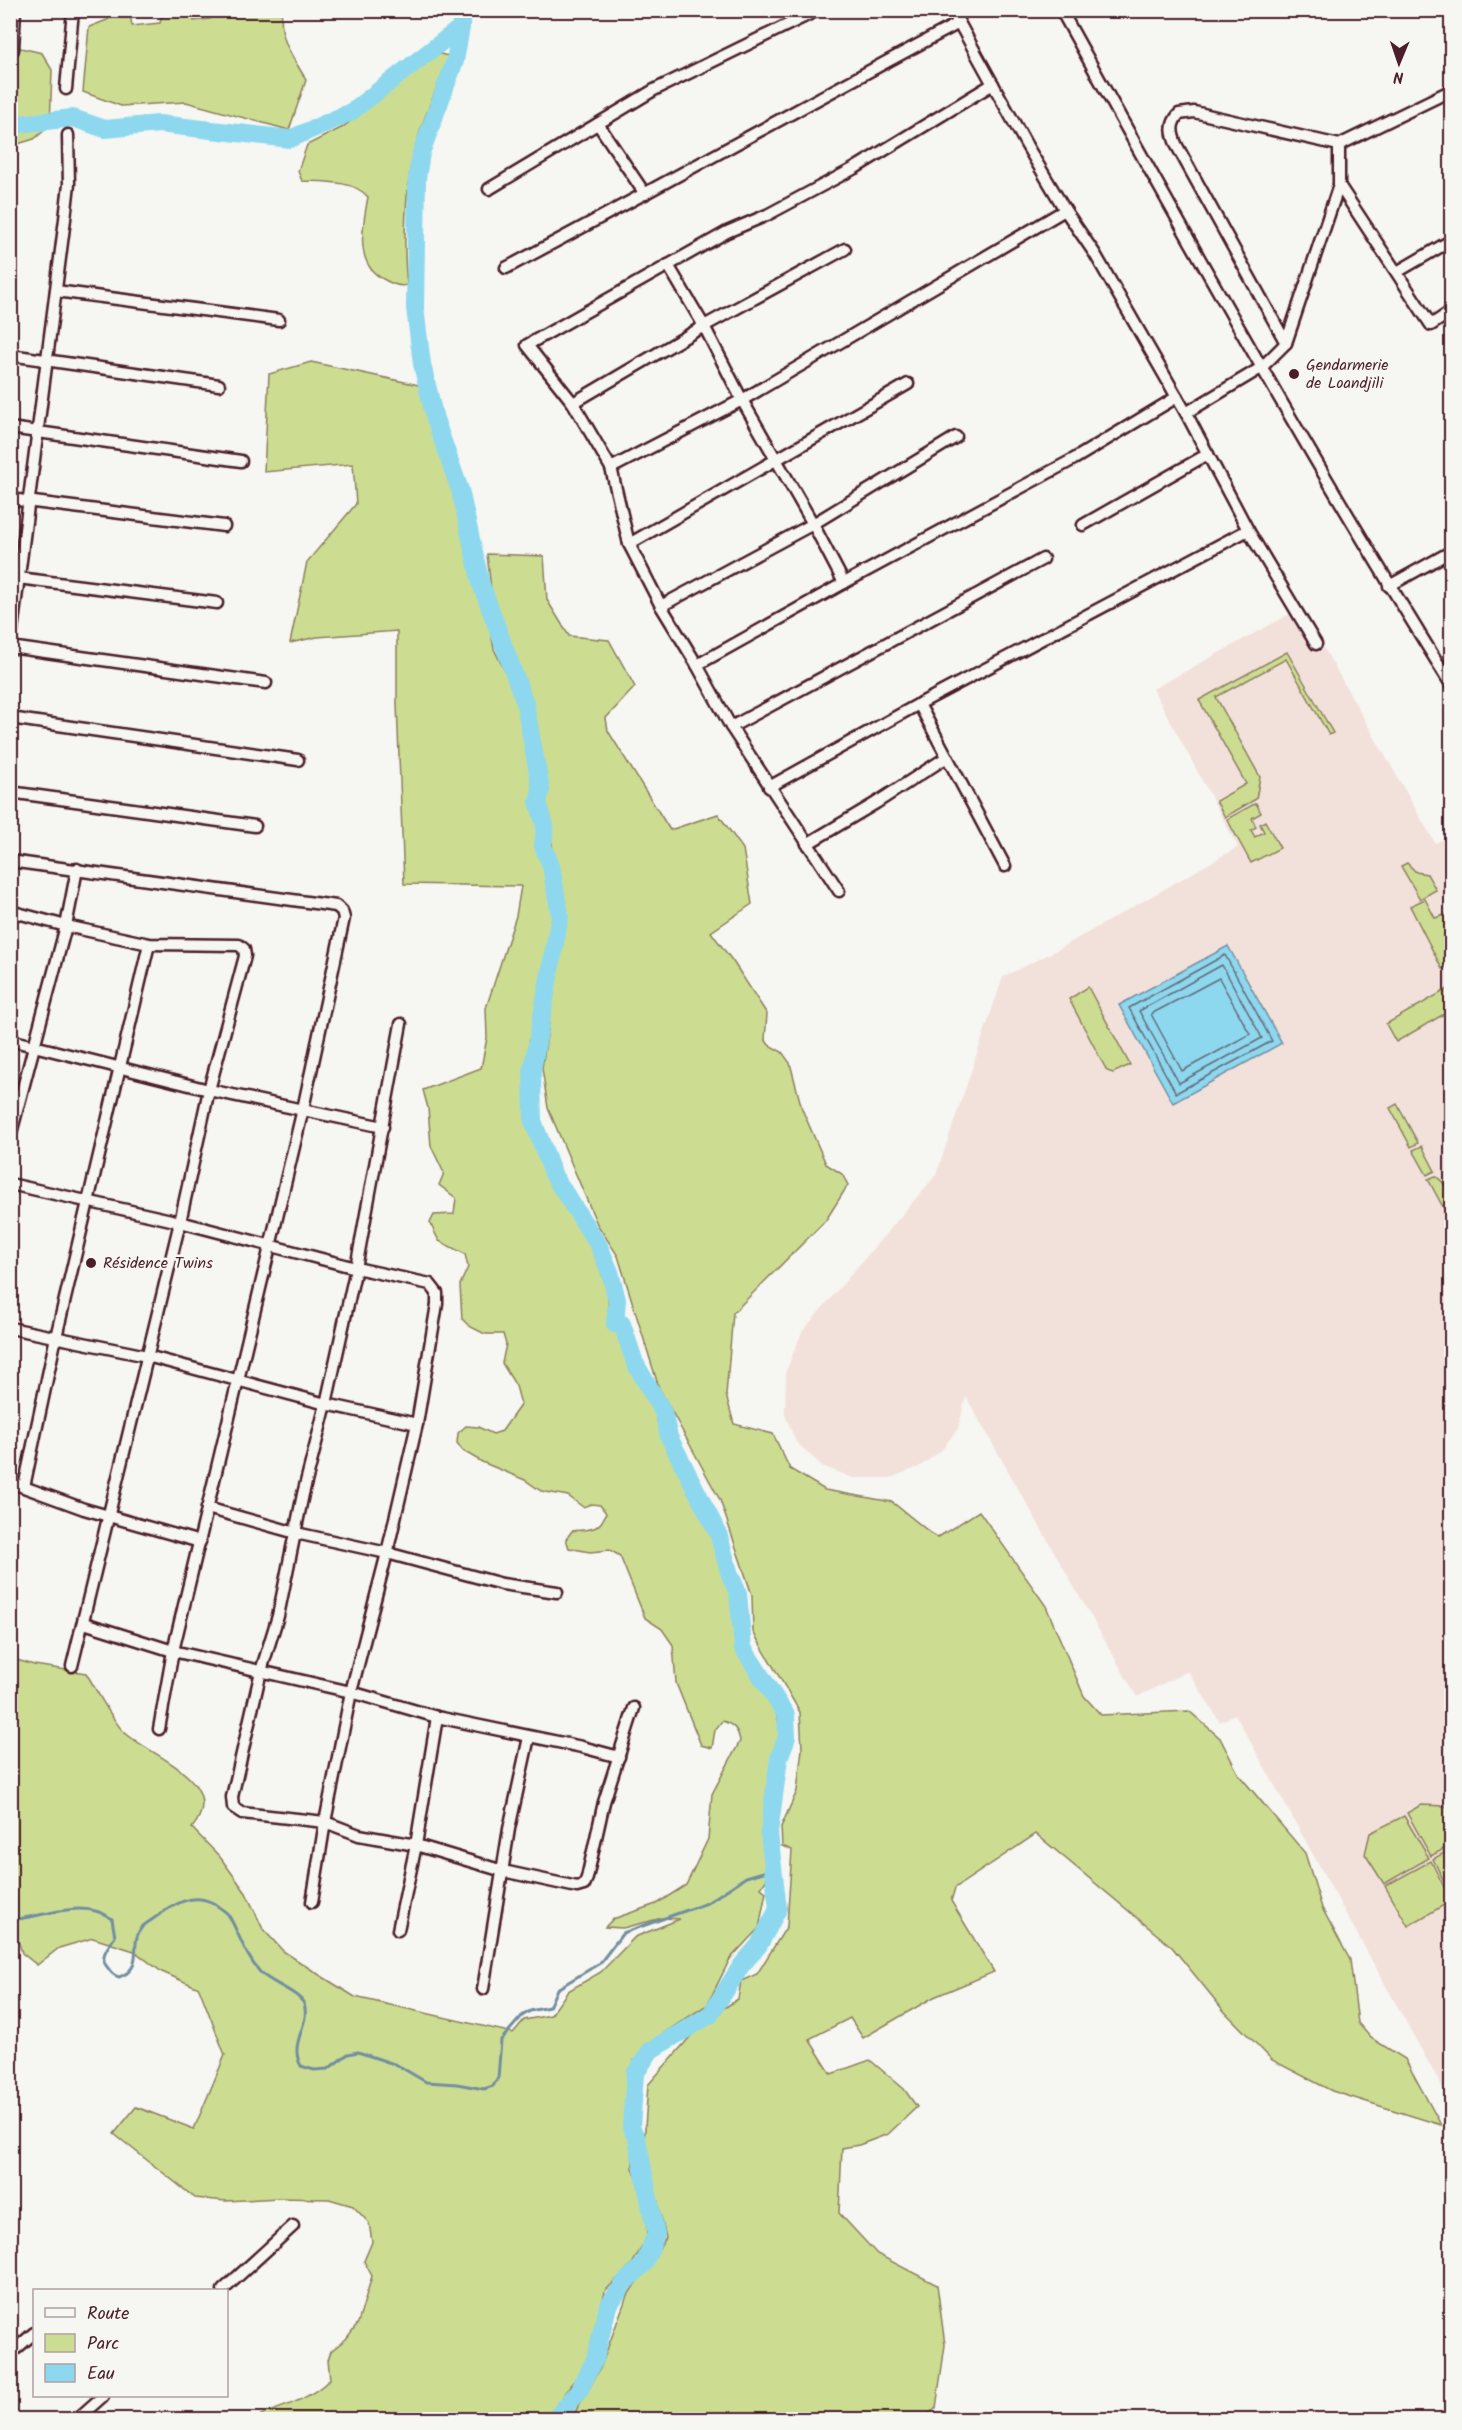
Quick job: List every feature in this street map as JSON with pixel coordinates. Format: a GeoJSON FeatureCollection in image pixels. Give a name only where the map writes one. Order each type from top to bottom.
{"type":"FeatureCollection","features":[{"type":"Feature","properties":{"kind":"street"},"geometry":{"type":"LineString","coordinates":[[13,50],[15,10]]}},
{"type":"Feature","properties":{"kind":"street"},"geometry":{"type":"LineString","coordinates":[[66,89],[73,10]]}},
{"type":"Feature","properties":{"kind":"street"},"geometry":{"type":"LineString","coordinates":[[489,189],[654,90],[818,10]]}},
{"type":"Feature","properties":{"kind":"street"},"geometry":{"type":"LineString","coordinates":[[952,10],[1065,210],[1095,254],[1186,413],[1248,530],[1316,644]]}},
{"type":"Feature","properties":{"kind":"street"},"geometry":{"type":"LineString","coordinates":[[1060,10],[1261,368],[1389,586],[1452,686]]}},
{"type":"Feature","properties":{"kind":"street"},"geometry":{"type":"LineString","coordinates":[[506,268],[868,70],[959,23]]}},
{"type":"Feature","properties":{"kind":"street"},"geometry":{"type":"LineString","coordinates":[[839,891],[731,727],[661,606],[629,544],[611,468],[573,403],[527,345],[727,232],[767,215],[855,168],[993,84]]}},
{"type":"Feature","properties":{"kind":"street"},"geometry":{"type":"LineString","coordinates":[[1286,343],[1177,146],[1172,135],[1172,126],[1179,114],[1194,112],[1339,145],[1452,90]]}},
{"type":"Feature","properties":{"kind":"street"},"geometry":{"type":"LineString","coordinates":[[598,124],[645,194]]}},
{"type":"Feature","properties":{"kind":"street"},"geometry":{"type":"LineString","coordinates":[[68,135],[69,184],[39,431],[15,578],[10,647],[266,683]]}},
{"type":"Feature","properties":{"kind":"street"},"geometry":{"type":"LineString","coordinates":[[1186,413],[1261,368],[1286,343],[1339,185],[1339,145]]}},
{"type":"Feature","properties":{"kind":"street"},"geometry":{"type":"LineString","coordinates":[[1339,185],[1431,325],[1452,311]]}},
{"type":"Feature","properties":{"kind":"street"},"geometry":{"type":"LineString","coordinates":[[611,468],[742,400],[1065,210]]}},
{"type":"Feature","properties":{"kind":"street"},"geometry":{"type":"LineString","coordinates":[[1397,272],[1452,240]]}},
{"type":"Feature","properties":{"kind":"street"},"geometry":{"type":"LineString","coordinates":[[573,403],[704,326],[845,249]]}},
{"type":"Feature","properties":{"kind":"street"},"geometry":{"type":"LineString","coordinates":[[668,265],[704,326],[742,400],[844,583]]}},
{"type":"Feature","properties":{"kind":"street"},"geometry":{"type":"LineString","coordinates":[[56,291],[279,320]]}},
{"type":"Feature","properties":{"kind":"street"},"geometry":{"type":"LineString","coordinates":[[10,355],[219,385]]}},
{"type":"Feature","properties":{"kind":"street"},"geometry":{"type":"LineString","coordinates":[[629,544],[908,384]]}},
{"type":"Feature","properties":{"kind":"street"},"geometry":{"type":"LineString","coordinates":[[697,665],[1074,459],[1177,397]]}},
{"type":"Feature","properties":{"kind":"street"},"geometry":{"type":"LineString","coordinates":[[10,428],[242,461]]}},
{"type":"Feature","properties":{"kind":"street"},"geometry":{"type":"LineString","coordinates":[[661,606],[813,524],[956,437]]}},
{"type":"Feature","properties":{"kind":"street"},"geometry":{"type":"LineString","coordinates":[[1083,525],[1208,454]]}},
{"type":"Feature","properties":{"kind":"street"},"geometry":{"type":"LineString","coordinates":[[10,499],[225,526]]}},
{"type":"Feature","properties":{"kind":"street"},"geometry":{"type":"LineString","coordinates":[[769,787],[919,704],[1248,530]]}},
{"type":"Feature","properties":{"kind":"street"},"geometry":{"type":"LineString","coordinates":[[1389,586],[1452,551]]}},
{"type":"Feature","properties":{"kind":"street"},"geometry":{"type":"LineString","coordinates":[[731,727],[1043,559]]}},
{"type":"Feature","properties":{"kind":"street"},"geometry":{"type":"LineString","coordinates":[[15,578],[217,603]]}},
{"type":"Feature","properties":{"kind":"street"},"geometry":{"type":"LineString","coordinates":[[919,704],[1005,866]]}},
{"type":"Feature","properties":{"kind":"street"},"geometry":{"type":"LineString","coordinates":[[10,718],[298,760]]}},
{"type":"Feature","properties":{"kind":"street"},"geometry":{"type":"LineString","coordinates":[[807,844],[947,757]]}},
{"type":"Feature","properties":{"kind":"street"},"geometry":{"type":"LineString","coordinates":[[10,792],[255,826]]}},
{"type":"Feature","properties":{"kind":"street"},"geometry":{"type":"LineString","coordinates":[[10,861],[77,868],[336,906],[342,911],[344,918],[303,1108],[173,1651],[159,1729]]}},
{"type":"Feature","properties":{"kind":"street"},"geometry":{"type":"LineString","coordinates":[[10,1137],[66,926],[77,868]]}},
{"type":"Feature","properties":{"kind":"street"},"geometry":{"type":"LineString","coordinates":[[10,911],[149,944],[239,945],[244,950],[245,956],[209,1090],[180,1222],[72,1666]]}},
{"type":"Feature","properties":{"kind":"street"},"geometry":{"type":"LineString","coordinates":[[24,1487],[56,1337],[90,1202],[118,1068],[149,944]]}},
{"type":"Feature","properties":{"kind":"street"},"geometry":{"type":"LineString","coordinates":[[401,1024],[356,1268],[326,1404],[303,1494],[278,1616],[261,1671],[232,1797],[233,1807],[242,1813],[325,1822],[359,1834],[416,1845],[503,1871],[577,1887],[584,1885],[587,1878],[604,1803],[634,1708]]}},
{"type":"Feature","properties":{"kind":"street"},"geometry":{"type":"LineString","coordinates":[[10,1040],[209,1090],[303,1108],[383,1127]]}},
{"type":"Feature","properties":{"kind":"street"},"geometry":{"type":"LineString","coordinates":[[10,1184],[180,1222],[356,1268],[430,1284],[437,1293],[417,1424],[351,1692],[325,1822],[312,1902]]}},
{"type":"Feature","properties":{"kind":"street"},"geometry":{"type":"LineString","coordinates":[[10,1328],[147,1356],[326,1404],[417,1424]]}},
{"type":"Feature","properties":{"kind":"street"},"geometry":{"type":"LineString","coordinates":[[10,1482],[109,1516],[200,1542]]}},
{"type":"Feature","properties":{"kind":"street"},"geometry":{"type":"LineString","coordinates":[[207,1508],[296,1533],[387,1553],[502,1584],[557,1592]]}},
{"type":"Feature","properties":{"kind":"street"},"geometry":{"type":"LineString","coordinates":[[84,1623],[173,1651],[351,1692],[437,1717],[582,1747],[619,1757]]}},
{"type":"Feature","properties":{"kind":"street"},"geometry":{"type":"LineString","coordinates":[[398,1930],[416,1845],[437,1717]]}},
{"type":"Feature","properties":{"kind":"street"},"geometry":{"type":"LineString","coordinates":[[483,1989],[514,1807],[530,1737]]}},
{"type":"Feature","properties":{"kind":"street"},"geometry":{"type":"LineString","coordinates":[[224,2289],[293,2226]]}},
{"type":"Feature","properties":{"kind":"street"},"geometry":{"type":"LineString","coordinates":[[10,2354],[33,2334]]}},
{"type":"Feature","properties":{"kind":"street"},"geometry":{"type":"LineString","coordinates":[[76,2420],[102,2397]]}},
{"type":"Feature","properties":{"kind":"shaded area"},"geometry":{"type":"Polygon","coordinates":[[[1301,608],[1435,843],[1451,835],[1451,2103],[1235,1714],[1220,1722],[1188,1671],[1137,1697],[966,1397],[958,1428],[941,1451],[919,1467],[890,1478],[853,1478],[822,1466],[796,1442],[785,1415],[786,1371],[802,1332],[936,1175],[1003,977],[1059,949],[1238,847],[1153,689],[1301,608]]]}},
{"type":"Feature","properties":{"kind":"green space"},"geometry":{"type":"Polygon","coordinates":[[[10,11],[12,46],[42,53],[52,70],[50,126],[34,139],[11,146],[10,11]]]}},
{"type":"Feature","properties":{"kind":"green space"},"geometry":{"type":"Polygon","coordinates":[[[118,11],[130,14],[132,26],[160,23],[163,11],[191,11],[194,21],[224,14],[224,11],[282,11],[284,39],[306,80],[289,130],[186,102],[121,106],[83,92],[89,27],[107,20],[118,11]]]}},
{"type":"Feature","properties":{"kind":"green space"},"geometry":{"type":"Polygon","coordinates":[[[440,54],[449,56],[417,140],[411,166],[406,218],[407,285],[393,284],[375,273],[368,265],[364,255],[363,232],[368,197],[355,187],[347,185],[302,181],[298,171],[307,145],[343,127],[431,57],[440,54]]]}},
{"type":"Feature","properties":{"kind":"green space"},"geometry":{"type":"Polygon","coordinates":[[[311,362],[423,386],[435,432],[441,440],[470,555],[473,584],[488,617],[494,649],[519,700],[528,732],[535,775],[540,846],[550,880],[554,927],[544,985],[529,1041],[525,1097],[532,1136],[552,1185],[594,1247],[608,1294],[609,1324],[622,1336],[631,1364],[659,1418],[665,1440],[684,1477],[686,1487],[706,1519],[731,1592],[738,1646],[774,1705],[779,1724],[779,1743],[765,1824],[767,1879],[761,1888],[766,1892],[759,1928],[730,1959],[707,2005],[656,2038],[634,2060],[626,2115],[627,2132],[632,2140],[633,2168],[645,2199],[647,2238],[632,2264],[605,2291],[591,2358],[555,2408],[544,2419],[257,2419],[261,2415],[307,2396],[330,2379],[328,2360],[331,2351],[346,2339],[358,2323],[372,2276],[364,2261],[372,2242],[369,2223],[353,2206],[329,2199],[279,2198],[226,2201],[195,2198],[114,2134],[136,2107],[194,2129],[225,2055],[199,1988],[162,1972],[134,1951],[93,1938],[59,1948],[37,1965],[22,1953],[19,1943],[11,1940],[10,1658],[34,1665],[86,1673],[119,1727],[182,1771],[194,1783],[201,1797],[201,1811],[192,1828],[220,1857],[246,1893],[263,1929],[283,1951],[355,1997],[513,2033],[524,2020],[551,2015],[568,1991],[601,1972],[635,1937],[680,1919],[662,1918],[623,1928],[605,1927],[613,1919],[656,1904],[686,1885],[708,1839],[712,1794],[740,1741],[734,1728],[722,1721],[715,1730],[712,1748],[701,1745],[676,1683],[673,1645],[662,1629],[645,1618],[620,1556],[610,1550],[590,1552],[569,1548],[566,1539],[572,1531],[597,1527],[600,1524],[606,1513],[600,1505],[591,1504],[583,1507],[568,1496],[541,1491],[525,1480],[482,1462],[463,1451],[457,1443],[458,1433],[466,1426],[478,1427],[493,1434],[502,1431],[521,1404],[516,1386],[502,1363],[506,1344],[503,1334],[485,1334],[469,1326],[462,1319],[460,1285],[468,1267],[465,1254],[439,1241],[430,1223],[434,1215],[454,1214],[456,1198],[439,1185],[444,1173],[431,1146],[428,1108],[423,1090],[481,1068],[487,1038],[486,1008],[516,916],[521,886],[404,884],[397,704],[397,631],[317,637],[290,643],[307,562],[356,504],[353,464],[264,472],[269,374],[311,362]]]}},
{"type":"Feature","properties":{"kind":"green space"},"geometry":{"type":"Polygon","coordinates":[[[487,554],[544,556],[547,600],[569,636],[609,640],[635,687],[606,718],[608,731],[670,830],[718,814],[743,849],[752,904],[711,932],[767,1014],[765,1039],[769,1045],[782,1052],[790,1063],[802,1109],[826,1164],[842,1174],[848,1185],[826,1220],[733,1313],[726,1395],[734,1424],[773,1434],[790,1469],[825,1490],[892,1502],[937,1538],[979,1511],[1046,1606],[1084,1696],[1101,1715],[1189,1711],[1220,1738],[1239,1775],[1305,1853],[1322,1908],[1350,1960],[1358,2023],[1371,2038],[1405,2059],[1441,2125],[1332,2091],[1272,2060],[1224,2011],[1172,1947],[1036,1834],[955,1888],[951,1901],[994,1972],[934,1997],[863,2038],[850,2018],[809,2039],[831,2074],[870,2060],[904,2089],[917,2107],[888,2134],[859,2145],[842,2148],[839,2213],[877,2254],[937,2285],[945,2345],[936,2408],[922,2419],[571,2419],[600,2369],[626,2298],[666,2238],[644,2142],[648,2085],[703,2022],[738,1999],[741,1981],[757,1974],[787,1926],[792,1850],[782,1846],[781,1827],[797,1791],[802,1749],[800,1712],[753,1632],[752,1595],[720,1500],[659,1388],[618,1256],[597,1224],[548,1108],[542,1068],[564,925],[534,723],[492,597],[487,554]]]}},
{"type":"Feature","properties":{"kind":"green space"},"geometry":{"type":"Polygon","coordinates":[[[1287,652],[1333,733],[1329,735],[1286,659],[1216,697],[1260,777],[1256,799],[1225,817],[1216,801],[1246,784],[1199,700],[1287,652]]]}},
{"type":"Feature","properties":{"kind":"green space"},"geometry":{"type":"Polygon","coordinates":[[[1256,803],[1261,813],[1252,818],[1256,827],[1251,830],[1255,837],[1264,832],[1260,824],[1265,821],[1280,848],[1251,863],[1227,819],[1256,803]]]}},
{"type":"Feature","properties":{"kind":"green space"},"geometry":{"type":"Polygon","coordinates":[[[1407,863],[1416,872],[1427,874],[1436,890],[1420,899],[1401,866],[1407,863]]]}},
{"type":"Feature","properties":{"kind":"green space"},"geometry":{"type":"Polygon","coordinates":[[[1425,899],[1435,918],[1445,915],[1451,926],[1451,964],[1442,969],[1410,906],[1425,899]]]}},
{"type":"Feature","properties":{"kind":"green space"},"geometry":{"type":"Polygon","coordinates":[[[1088,987],[1130,1065],[1113,1073],[1107,1071],[1069,999],[1088,987]]]}},
{"type":"Feature","properties":{"kind":"green space"},"geometry":{"type":"Polygon","coordinates":[[[1451,987],[1451,1010],[1396,1042],[1386,1024],[1451,987]]]}},
{"type":"Feature","properties":{"kind":"green space"},"geometry":{"type":"Polygon","coordinates":[[[1397,1104],[1418,1143],[1411,1147],[1390,1108],[1397,1104]]]}},
{"type":"Feature","properties":{"kind":"green space"},"geometry":{"type":"Polygon","coordinates":[[[1422,1146],[1435,1171],[1427,1175],[1413,1150],[1422,1146]]]}},
{"type":"Feature","properties":{"kind":"green space"},"geometry":{"type":"Polygon","coordinates":[[[1435,1176],[1449,1192],[1451,1204],[1444,1209],[1428,1179],[1435,1176]]]}},
{"type":"Feature","properties":{"kind":"green space"},"geometry":{"type":"Polygon","coordinates":[[[1421,1805],[1446,1806],[1451,1811],[1451,1845],[1431,1856],[1407,1813],[1421,1805]]]}},
{"type":"Feature","properties":{"kind":"green space"},"geometry":{"type":"Polygon","coordinates":[[[1404,1816],[1429,1858],[1384,1884],[1365,1854],[1370,1833],[1404,1816]]]}},
{"type":"Feature","properties":{"kind":"green space"},"geometry":{"type":"Polygon","coordinates":[[[1451,1849],[1451,1896],[1433,1859],[1451,1849]]]}},
{"type":"Feature","properties":{"kind":"green space"},"geometry":{"type":"Polygon","coordinates":[[[1431,1861],[1451,1901],[1408,1926],[1385,1886],[1431,1861]]]}},
{"type":"Feature","properties":{"kind":"water"},"geometry":{"type":"Polygon","coordinates":[[[1228,946],[1282,1043],[1173,1103],[1119,1005],[1228,946]]]}},
{"type":"Feature","properties":{"kind":"waterway"},"geometry":{"type":"LineString","coordinates":[[461,10],[461,27],[455,61],[421,153],[417,178],[415,308],[422,364],[435,419],[460,490],[481,584],[525,703],[541,790],[538,802],[545,825],[543,846],[551,866],[560,916],[532,1071],[533,1121],[554,1176],[599,1246],[610,1272],[617,1300],[615,1324],[622,1324],[635,1363],[663,1412],[669,1437],[718,1533],[730,1575],[738,1593],[743,1648],[786,1715],[787,1737],[779,1758],[769,1833],[778,1909],[759,1945],[741,1966],[710,2015],[651,2050],[635,2074],[631,2127],[637,2139],[656,2234],[644,2264],[625,2282],[608,2306],[595,2359],[579,2391],[554,2420]]}},
{"type":"Feature","properties":{"kind":"waterway"},"geometry":{"type":"LineString","coordinates":[[10,125],[73,118],[105,129],[159,124],[290,139],[351,112],[461,27]]}},
{"type":"Feature","properties":{"kind":"waterway"},"geometry":{"type":"LineString","coordinates":[[10,1920],[63,1910],[89,1910],[101,1913],[112,1919],[115,1937],[105,1952],[105,1964],[111,1973],[119,1977],[132,1968],[136,1940],[143,1926],[177,1904],[202,1899],[228,1915],[246,1952],[260,1972],[296,1995],[304,2004],[305,2019],[297,2049],[301,2066],[314,2070],[328,2069],[348,2054],[358,2052],[397,2065],[426,2082],[484,2089],[493,2086],[498,2078],[501,2040],[522,2016],[530,2011],[549,2007],[557,1989],[600,1963],[623,1933],[707,1903],[746,1877],[774,1869]]}},
{"type":"Feature","properties":{"kind":"place","name":"Gendarmerie de Loandjili"},"geometry":{"type":"Point","coordinates":[1294,374]}},
{"type":"Feature","properties":{"kind":"place","name":"Résidence Twins"},"geometry":{"type":"Point","coordinates":[91,1263]}}]}
